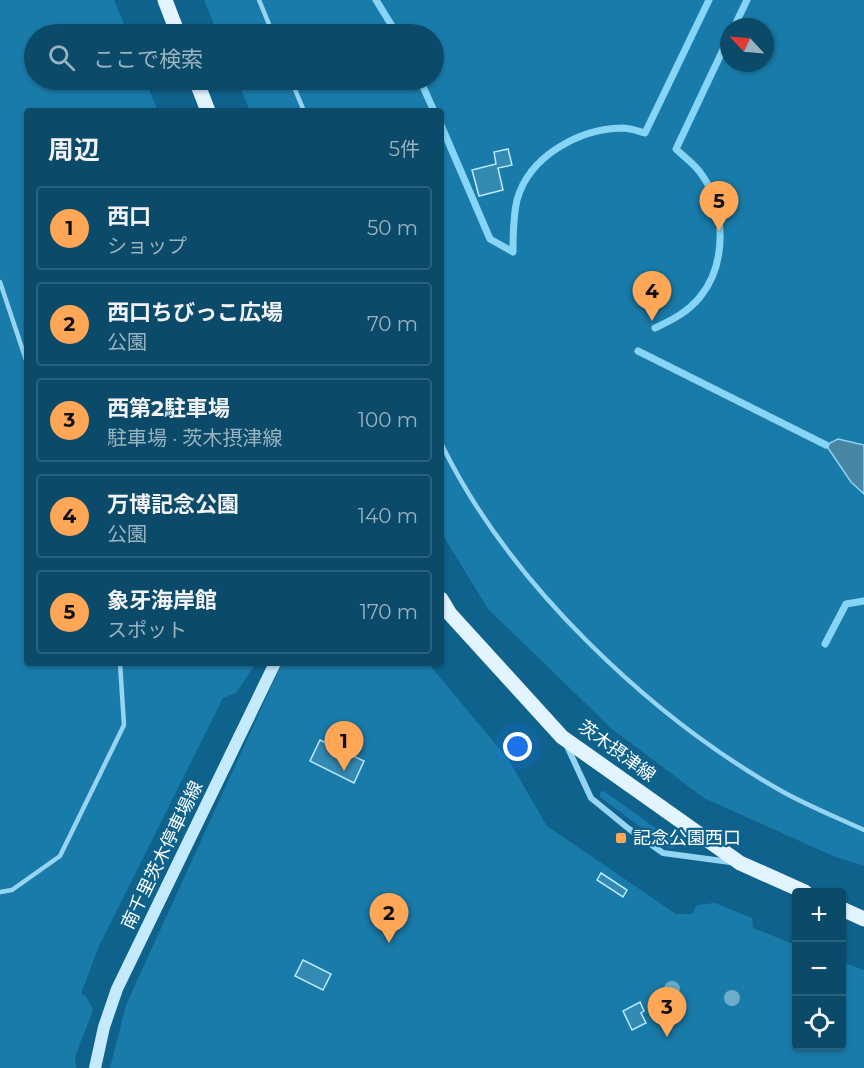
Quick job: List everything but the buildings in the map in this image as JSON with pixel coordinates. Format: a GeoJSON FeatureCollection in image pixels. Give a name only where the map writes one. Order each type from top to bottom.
{"type":"FeatureCollection","features":[{"type":"Feature","properties":{"kind":"main road"},"geometry":{"type":"LineString","coordinates":[[165,0],[174,24]]}},
{"type":"Feature","properties":{"kind":"main road"},"geometry":{"type":"LineString","coordinates":[[200,90],[207,108]]}},
{"type":"Feature","properties":{"kind":"main road","name":"茨木摂津線"},"geometry":{"type":"LineString","coordinates":[[444,605],[562,737],[740,863],[796,888]]}},
{"type":"Feature","properties":{"kind":"main road","name":"南千里茨木停車場線"},"geometry":{"type":"LineString","coordinates":[[95,1068],[104,1027],[117,989],[274,666]]}},
{"type":"Feature","properties":{"kind":"main road"},"geometry":{"type":"LineString","coordinates":[[846,911],[864,920]]}},
{"type":"Feature","properties":{"kind":"street"},"geometry":{"type":"LineString","coordinates":[[562,737],[591,798],[637,835],[663,853],[740,863]]}},
{"type":"Feature","properties":{"kind":"lane"},"geometry":{"type":"LineString","coordinates":[[259,0],[269,24]]}},
{"type":"Feature","properties":{"kind":"lane"},"geometry":{"type":"LineString","coordinates":[[295,90],[303,108]]}},
{"type":"Feature","properties":{"kind":"lane"},"geometry":{"type":"LineString","coordinates":[[0,282],[24,354]]}},
{"type":"Feature","properties":{"kind":"lane"},"geometry":{"type":"LineString","coordinates":[[444,448],[479,510],[523,571],[598,651],[643,693],[691,732],[735,762],[786,793],[864,830]]}},
{"type":"Feature","properties":{"kind":"lane"},"geometry":{"type":"LineString","coordinates":[[0,892],[12,890],[60,856],[124,725],[120,666]]}},
{"type":"Feature","properties":{"kind":"shaded area"},"geometry":{"type":"Polygon","coordinates":[[[0,0],[114,0],[124,24],[24,24],[24,90],[149,90],[157,108],[24,108],[24,666],[254,666],[236,693],[223,698],[99,946],[81,994],[86,996],[93,1010],[75,1057],[76,1068],[0,1068],[0,0]]]}},
{"type":"Feature","properties":{"kind":"shaded area"},"geometry":{"type":"Polygon","coordinates":[[[204,0],[864,0],[864,866],[833,856],[704,798],[612,729],[488,609],[444,537],[444,108],[249,108],[241,90],[444,90],[444,24],[214,24],[204,0]]]}},
{"type":"Feature","properties":{"kind":"shaded area"},"geometry":{"type":"Polygon","coordinates":[[[838,439],[864,445],[864,494],[851,482],[826,445],[838,439]]]}},
{"type":"Feature","properties":{"kind":"shaded area"},"geometry":{"type":"Polygon","coordinates":[[[281,666],[430,666],[508,759],[547,826],[676,914],[692,914],[697,905],[715,903],[752,918],[753,928],[792,943],[792,1050],[846,1050],[846,963],[864,970],[864,1068],[110,1068],[126,1005],[281,666]]]}},
{"type":"Feature","properties":{"kind":"shaded area"},"geometry":{"type":"Polygon","coordinates":[[[604,791],[675,842],[675,847],[670,849],[600,797],[600,792],[604,791]]]}},
{"type":"Feature","properties":{"kind":"waterway"},"geometry":{"type":"LineString","coordinates":[[376,0],[391,24]]}},
{"type":"Feature","properties":{"kind":"waterway"},"geometry":{"type":"LineString","coordinates":[[444,132],[490,239],[513,252],[517,200],[532,170],[558,148],[589,133],[622,128],[645,133],[709,0]]}},
{"type":"Feature","properties":{"kind":"waterway"},"geometry":{"type":"LineString","coordinates":[[738,18],[747,0]]}},
{"type":"Feature","properties":{"kind":"waterway"},"geometry":{"type":"LineString","coordinates":[[655,328],[679,315],[700,297],[709,284],[719,253],[719,220],[710,189],[699,171],[676,149],[720,56]]}},
{"type":"Feature","properties":{"kind":"waterway"},"geometry":{"type":"LineString","coordinates":[[425,90],[433,108]]}},
{"type":"Feature","properties":{"kind":"waterway"},"geometry":{"type":"LineString","coordinates":[[638,351],[826,445]]}},
{"type":"Feature","properties":{"kind":"waterway"},"geometry":{"type":"LineString","coordinates":[[825,644],[846,604],[864,601]]}},
{"type":"Feature","properties":{"kind":"place","name":"象牙海岸館"},"geometry":{"type":"Point","coordinates":[719,231]}},
{"type":"Feature","properties":{"kind":"place","name":"万博記念公園"},"geometry":{"type":"Point","coordinates":[652,321]}},
{"type":"Feature","properties":{"kind":"place","name":"西口"},"geometry":{"type":"Point","coordinates":[344,771]}},
{"type":"Feature","properties":{"kind":"place","name":"記念公園西口"},"geometry":{"type":"Point","coordinates":[621,838]}},
{"type":"Feature","properties":{"kind":"place","name":"西口ちびっこ広場"},"geometry":{"type":"Point","coordinates":[389,943]}},
{"type":"Feature","properties":{"kind":"place","name":"西第2駐車場"},"geometry":{"type":"Point","coordinates":[667,1037]}}]}
